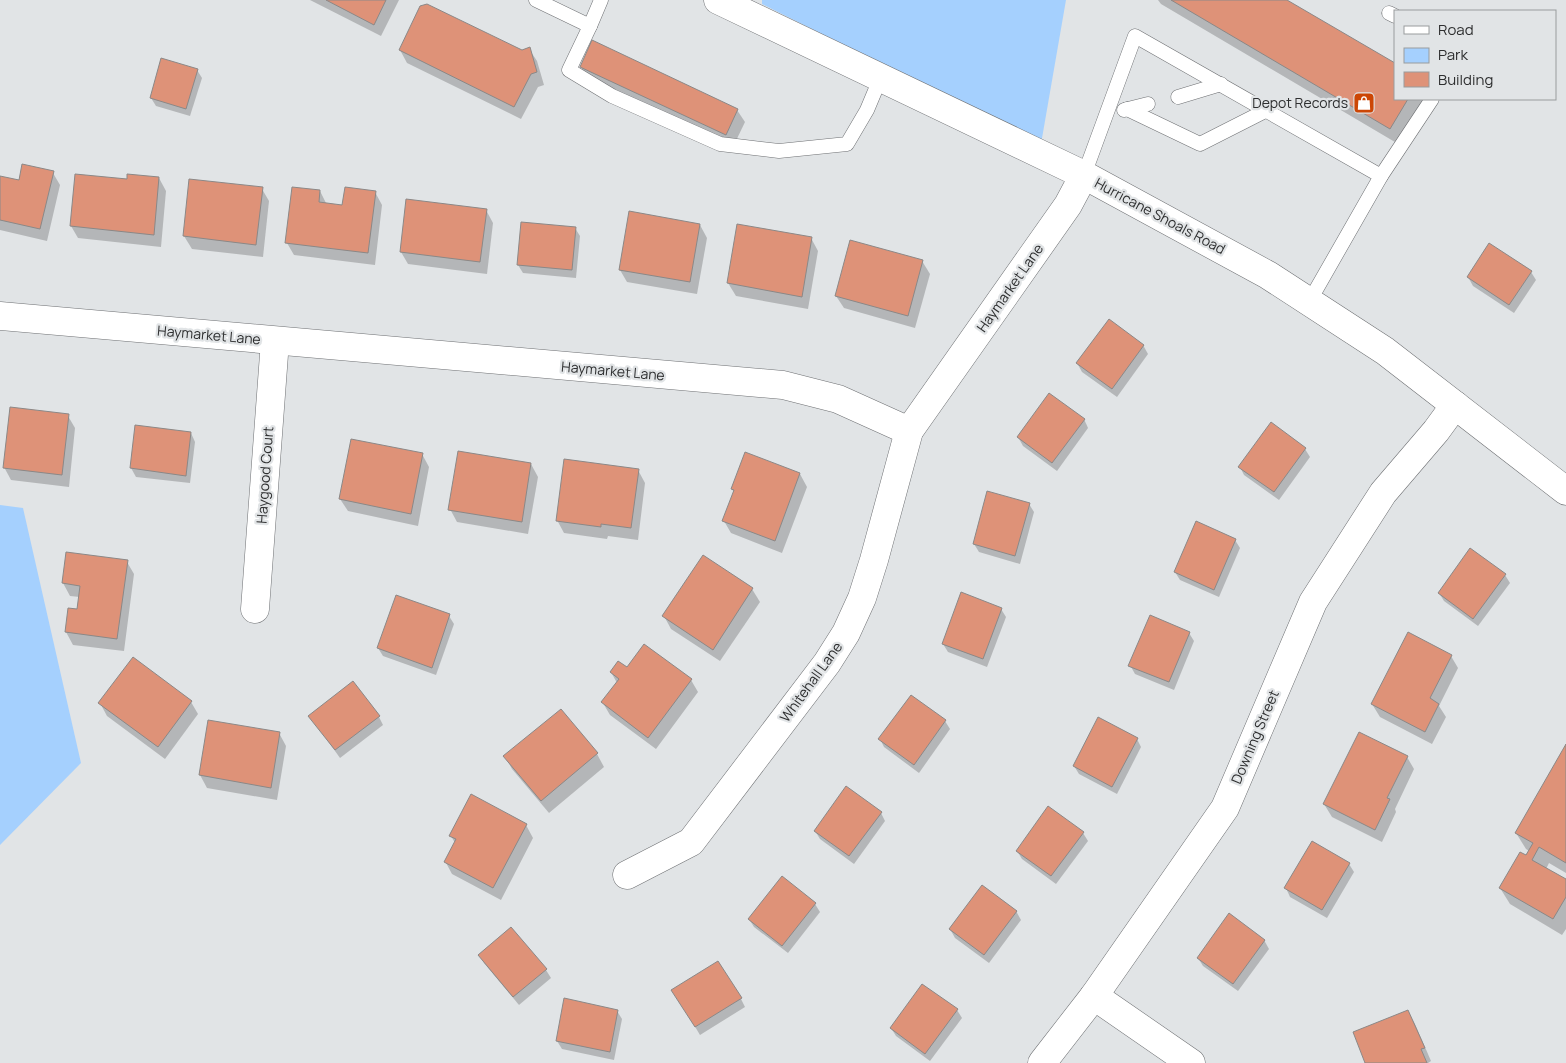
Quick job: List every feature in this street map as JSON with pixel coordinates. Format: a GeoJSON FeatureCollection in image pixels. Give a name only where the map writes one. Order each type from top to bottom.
{"type":"FeatureCollection","features":[{"type":"Feature","properties":{"kind":"street","name":"Hurricane Shoals Road"},"geometry":{"type":"LineString","coordinates":[[718,0],[745,6],[880,78],[1084,175],[1268,275],[1385,351],[1566,491]]}},
{"type":"Feature","properties":{"kind":"street","name":"Haymarket Lane"},"geometry":{"type":"LineString","coordinates":[[0,316],[783,385],[838,399],[909,431],[1068,204],[1084,175]]}},
{"type":"Feature","properties":{"kind":"street","name":"Haygood Court"},"geometry":{"type":"LineString","coordinates":[[255,609],[275,341]]}},
{"type":"Feature","properties":{"kind":"street","name":"Downing Street"},"geometry":{"type":"LineString","coordinates":[[1042,1063],[1094,996],[1225,808],[1313,602],[1383,492],[1436,431],[1455,405]]}},
{"type":"Feature","properties":{"kind":"street","name":"Whitehall Lane"},"geometry":{"type":"LineString","coordinates":[[627,875],[691,842],[827,663],[846,633],[862,598],[909,431]]}},
{"type":"Feature","properties":{"kind":"street"},"geometry":{"type":"LineString","coordinates":[[1094,996],[1191,1063]]}},
{"type":"Feature","properties":{"kind":"lane"},"geometry":{"type":"LineString","coordinates":[[536,0],[590,26]]}},
{"type":"Feature","properties":{"kind":"lane"},"geometry":{"type":"LineString","coordinates":[[601,0],[569,70],[612,96],[720,144],[779,151],[847,144],[867,110],[880,78]]}},
{"type":"Feature","properties":{"kind":"lane"},"geometry":{"type":"LineString","coordinates":[[1084,175],[1135,36],[1380,176]]}},
{"type":"Feature","properties":{"kind":"lane"},"geometry":{"type":"LineString","coordinates":[[1178,97],[1221,84]]}},
{"type":"Feature","properties":{"kind":"lane"},"geometry":{"type":"LineString","coordinates":[[1309,302],[1380,176],[1431,100]]}},
{"type":"Feature","properties":{"kind":"lane"},"geometry":{"type":"LineString","coordinates":[[1106,115],[1148,104]]}},
{"type":"Feature","properties":{"kind":"lane"},"geometry":{"type":"LineString","coordinates":[[1127,109],[1200,144],[1267,110]]}},
{"type":"Feature","properties":{"kind":"green space"},"geometry":{"type":"Polygon","coordinates":[[[762,0],[1066,0],[1041,144],[762,4],[762,0]]]}},
{"type":"Feature","properties":{"kind":"green space"},"geometry":{"type":"Polygon","coordinates":[[[0,505],[23,508],[81,763],[0,845],[0,505]]]}},
{"type":"Feature","properties":{"kind":"building"},"geometry":{"type":"Polygon","coordinates":[[[326,0],[386,0],[374,25],[326,0]]]}},
{"type":"Feature","properties":{"kind":"building"},"geometry":{"type":"Polygon","coordinates":[[[1171,0],[1287,0],[1394,62],[1394,100],[1407,100],[1390,129],[1171,0]]]}},
{"type":"Feature","properties":{"kind":"building"},"geometry":{"type":"Polygon","coordinates":[[[427,4],[522,50],[530,47],[537,72],[531,74],[514,107],[399,50],[420,6],[427,4]]]}},
{"type":"Feature","properties":{"kind":"building"},"geometry":{"type":"Polygon","coordinates":[[[592,40],[738,109],[726,135],[580,67],[592,40]]]}},
{"type":"Feature","properties":{"kind":"building"},"geometry":{"type":"Polygon","coordinates":[[[161,58],[198,69],[186,109],[150,98],[161,58]]]}},
{"type":"Feature","properties":{"kind":"building"},"geometry":{"type":"Polygon","coordinates":[[[22,164],[54,171],[40,229],[0,220],[0,176],[19,180],[22,164]]]}},
{"type":"Feature","properties":{"kind":"building"},"geometry":{"type":"Polygon","coordinates":[[[75,174],[127,179],[127,174],[159,177],[154,235],[70,226],[75,174]]]}},
{"type":"Feature","properties":{"kind":"building"},"geometry":{"type":"Polygon","coordinates":[[[189,179],[263,187],[256,245],[183,236],[189,179]]]}},
{"type":"Feature","properties":{"kind":"building"},"geometry":{"type":"Polygon","coordinates":[[[292,187],[320,190],[319,202],[342,205],[345,187],[376,191],[368,253],[285,243],[292,187]]]}},
{"type":"Feature","properties":{"kind":"building"},"geometry":{"type":"Polygon","coordinates":[[[406,199],[487,209],[480,262],[400,252],[406,199]]]}},
{"type":"Feature","properties":{"kind":"building"},"geometry":{"type":"Polygon","coordinates":[[[629,211],[700,224],[690,282],[619,270],[629,211]]]}},
{"type":"Feature","properties":{"kind":"building"},"geometry":{"type":"Polygon","coordinates":[[[521,222],[576,227],[572,270],[517,265],[521,222]]]}},
{"type":"Feature","properties":{"kind":"building"},"geometry":{"type":"Polygon","coordinates":[[[737,224],[812,237],[802,297],[727,283],[737,224]]]}},
{"type":"Feature","properties":{"kind":"building"},"geometry":{"type":"Polygon","coordinates":[[[850,240],[923,260],[908,316],[835,296],[850,240]]]}},
{"type":"Feature","properties":{"kind":"building"},"geometry":{"type":"Polygon","coordinates":[[[1489,243],[1532,271],[1509,305],[1467,277],[1489,243]]]}},
{"type":"Feature","properties":{"kind":"building"},"geometry":{"type":"Polygon","coordinates":[[[1109,319],[1144,345],[1112,389],[1076,363],[1109,319]]]}},
{"type":"Feature","properties":{"kind":"building"},"geometry":{"type":"Polygon","coordinates":[[[1049,393],[1085,419],[1052,463],[1017,437],[1049,393]]]}},
{"type":"Feature","properties":{"kind":"building"},"geometry":{"type":"Polygon","coordinates":[[[10,407],[69,414],[62,475],[3,468],[10,407]]]}},
{"type":"Feature","properties":{"kind":"building"},"geometry":{"type":"Polygon","coordinates":[[[1271,422],[1306,448],[1274,492],[1238,467],[1271,422]]]}},
{"type":"Feature","properties":{"kind":"building"},"geometry":{"type":"Polygon","coordinates":[[[135,425],[191,432],[186,476],[130,468],[135,425]]]}},
{"type":"Feature","properties":{"kind":"building"},"geometry":{"type":"Polygon","coordinates":[[[351,439],[423,453],[411,514],[339,499],[351,439]]]}},
{"type":"Feature","properties":{"kind":"building"},"geometry":{"type":"Polygon","coordinates":[[[458,451],[531,463],[522,522],[448,510],[458,451]]]}},
{"type":"Feature","properties":{"kind":"building"},"geometry":{"type":"Polygon","coordinates":[[[745,452],[800,473],[775,541],[722,521],[734,490],[731,489],[745,452]]]}},
{"type":"Feature","properties":{"kind":"building"},"geometry":{"type":"Polygon","coordinates":[[[564,459],[639,469],[631,528],[601,524],[601,527],[556,521],[564,459]]]}},
{"type":"Feature","properties":{"kind":"building"},"geometry":{"type":"Polygon","coordinates":[[[987,491],[1030,503],[1015,556],[973,544],[987,491]]]}},
{"type":"Feature","properties":{"kind":"building"},"geometry":{"type":"Polygon","coordinates":[[[1196,521],[1236,539],[1214,590],[1174,572],[1196,521]]]}},
{"type":"Feature","properties":{"kind":"building"},"geometry":{"type":"Polygon","coordinates":[[[1470,548],[1506,574],[1473,619],[1438,593],[1470,548]]]}},
{"type":"Feature","properties":{"kind":"building"},"geometry":{"type":"Polygon","coordinates":[[[66,552],[128,560],[117,639],[65,632],[68,608],[77,609],[80,586],[62,583],[66,552]]]}},
{"type":"Feature","properties":{"kind":"building"},"geometry":{"type":"Polygon","coordinates":[[[703,555],[753,588],[713,650],[662,616],[703,555]]]}},
{"type":"Feature","properties":{"kind":"building"},"geometry":{"type":"Polygon","coordinates":[[[961,592],[1002,608],[983,659],[942,644],[961,592]]]}},
{"type":"Feature","properties":{"kind":"building"},"geometry":{"type":"Polygon","coordinates":[[[396,595],[450,614],[432,668],[377,648],[396,595]]]}},
{"type":"Feature","properties":{"kind":"building"},"geometry":{"type":"Polygon","coordinates":[[[1150,615],[1190,632],[1169,682],[1128,666],[1150,615]]]}},
{"type":"Feature","properties":{"kind":"building"},"geometry":{"type":"Polygon","coordinates":[[[1408,632],[1452,655],[1430,698],[1439,704],[1425,732],[1371,704],[1408,632]]]}},
{"type":"Feature","properties":{"kind":"building"},"geometry":{"type":"Polygon","coordinates":[[[644,644],[692,679],[648,738],[601,702],[619,679],[610,672],[618,661],[627,667],[644,644]]]}},
{"type":"Feature","properties":{"kind":"building"},"geometry":{"type":"Polygon","coordinates":[[[133,657],[192,701],[158,747],[98,703],[133,657]]]}},
{"type":"Feature","properties":{"kind":"building"},"geometry":{"type":"Polygon","coordinates":[[[353,681],[380,716],[335,750],[308,716],[353,681]]]}},
{"type":"Feature","properties":{"kind":"building"},"geometry":{"type":"Polygon","coordinates":[[[911,695],[946,720],[914,765],[878,739],[911,695]]]}},
{"type":"Feature","properties":{"kind":"building"},"geometry":{"type":"Polygon","coordinates":[[[561,709],[598,753],[541,801],[503,756],[561,709]]]}},
{"type":"Feature","properties":{"kind":"building"},"geometry":{"type":"Polygon","coordinates":[[[1098,717],[1138,738],[1112,787],[1073,766],[1098,717]]]}},
{"type":"Feature","properties":{"kind":"building"},"geometry":{"type":"Polygon","coordinates":[[[208,720],[280,732],[271,788],[199,775],[208,720]]]}},
{"type":"Feature","properties":{"kind":"building"},"geometry":{"type":"Polygon","coordinates":[[[1359,732],[1408,756],[1387,798],[1390,799],[1375,830],[1323,804],[1359,732]]]}},
{"type":"Feature","properties":{"kind":"building"},"geometry":{"type":"Polygon","coordinates":[[[1566,744],[1566,863],[1539,847],[1532,860],[1566,879],[1566,897],[1553,919],[1499,888],[1520,852],[1526,855],[1533,843],[1515,833],[1566,744]]]}},
{"type":"Feature","properties":{"kind":"building"},"geometry":{"type":"Polygon","coordinates":[[[846,786],[882,812],[849,856],[814,831],[846,786]]]}},
{"type":"Feature","properties":{"kind":"building"},"geometry":{"type":"Polygon","coordinates":[[[471,794],[527,824],[493,888],[444,862],[456,839],[449,836],[471,794]]]}},
{"type":"Feature","properties":{"kind":"building"},"geometry":{"type":"Polygon","coordinates":[[[1048,806],[1084,832],[1051,876],[1016,851],[1048,806]]]}},
{"type":"Feature","properties":{"kind":"building"},"geometry":{"type":"Polygon","coordinates":[[[1312,841],[1350,863],[1322,910],[1284,888],[1312,841]]]}},
{"type":"Feature","properties":{"kind":"building"},"geometry":{"type":"Polygon","coordinates":[[[782,876],[816,903],[782,946],[748,919],[782,876]]]}},
{"type":"Feature","properties":{"kind":"building"},"geometry":{"type":"Polygon","coordinates":[[[982,885],[1017,911],[984,955],[949,929],[982,885]]]}},
{"type":"Feature","properties":{"kind":"building"},"geometry":{"type":"Polygon","coordinates":[[[1229,913],[1265,940],[1233,984],[1197,958],[1229,913]]]}},
{"type":"Feature","properties":{"kind":"building"},"geometry":{"type":"Polygon","coordinates":[[[511,927],[547,969],[513,997],[478,955],[511,927]]]}},
{"type":"Feature","properties":{"kind":"building"},"geometry":{"type":"Polygon","coordinates":[[[718,961],[742,998],[695,1027],[671,990],[718,961]]]}},
{"type":"Feature","properties":{"kind":"building"},"geometry":{"type":"Polygon","coordinates":[[[922,984],[958,1009],[925,1054],[890,1028],[922,984]]]}},
{"type":"Feature","properties":{"kind":"building"},"geometry":{"type":"Polygon","coordinates":[[[564,998],[618,1010],[610,1052],[556,1041],[564,998]]]}},
{"type":"Feature","properties":{"kind":"building"},"geometry":{"type":"Polygon","coordinates":[[[1408,1010],[1425,1048],[1421,1049],[1427,1063],[1365,1063],[1353,1032],[1408,1010]]]}},
{"type":"Feature","properties":{"kind":"place","name":"Depot Records"},"geometry":{"type":"Point","coordinates":[1364,103]}}]}
